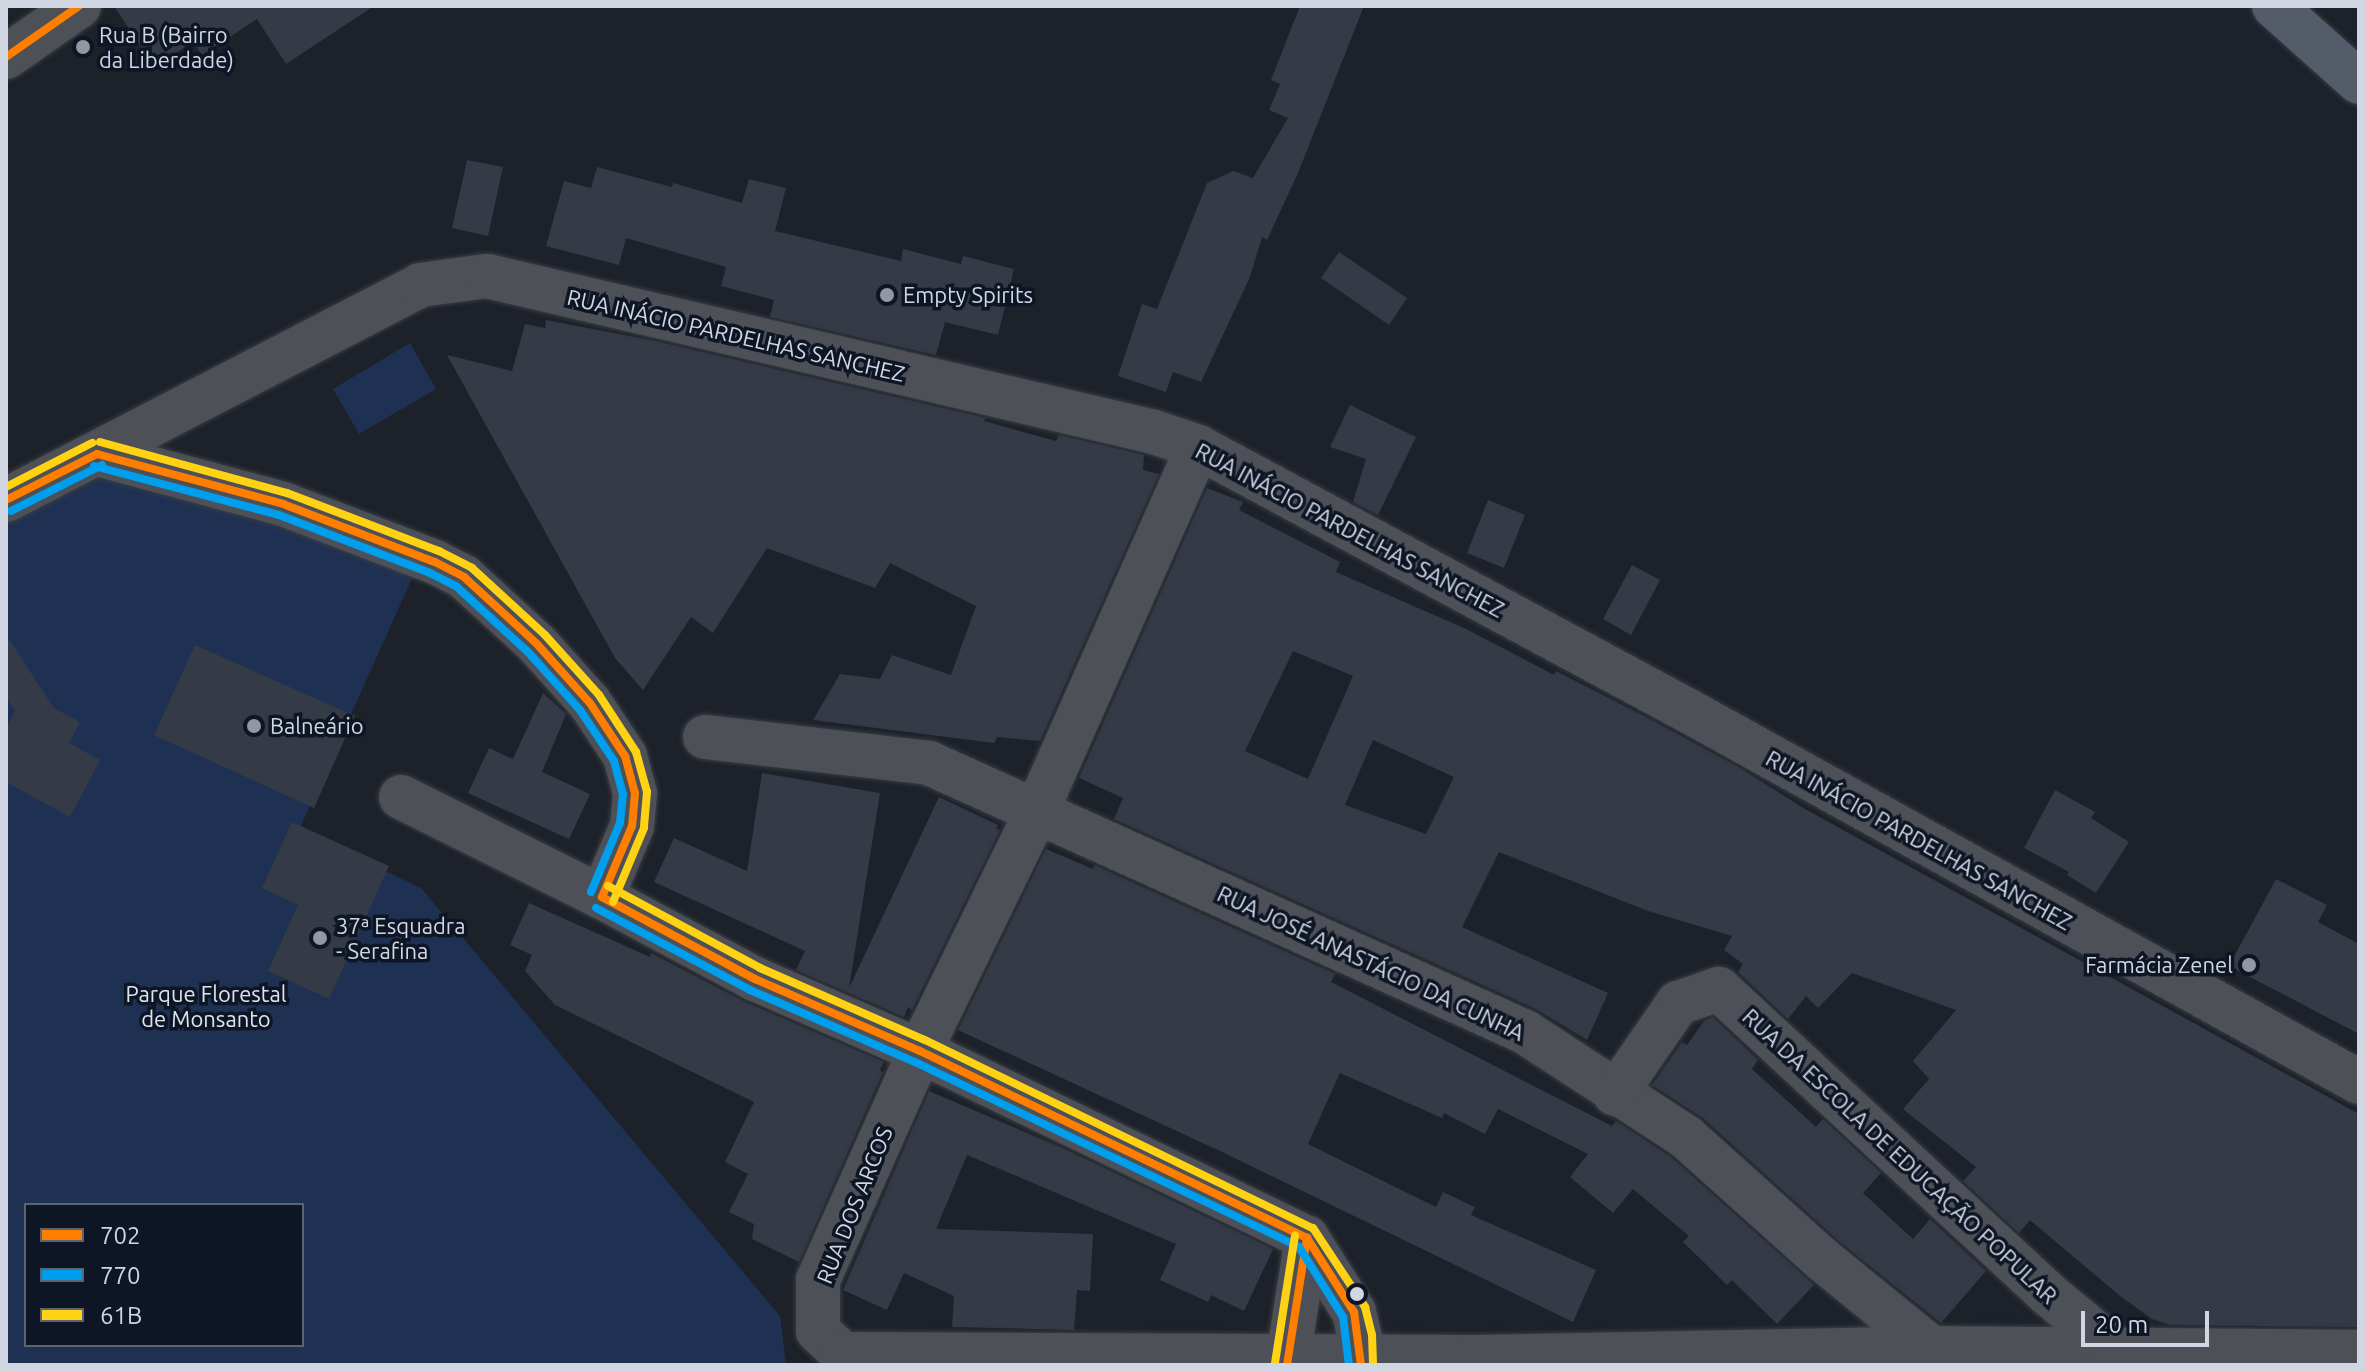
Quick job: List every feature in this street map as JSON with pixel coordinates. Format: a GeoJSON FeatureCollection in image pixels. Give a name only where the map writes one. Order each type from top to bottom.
{"type":"FeatureCollection","features":[{"type":"Feature","properties":{"kind":"highway"},"geometry":{"type":"LineString","coordinates":[[2274,6],[2359,82]]}},
{"type":"Feature","properties":{"kind":"street"},"geometry":{"type":"LineString","coordinates":[[6,57],[79,6]]}},
{"type":"Feature","properties":{"kind":"street","name":"RUA INÁCIO PARDELHAS SANCHEZ"},"geometry":{"type":"LineString","coordinates":[[6,500],[420,285],[487,276],[1154,432],[1198,447],[1680,707],[2359,1082]]}},
{"type":"Feature","properties":{"kind":"street","name":"RUA DOS ARCOS"},"geometry":{"type":"LineString","coordinates":[[1198,447],[1037,811],[920,1051],[818,1280],[818,1331],[843,1354],[1361,1361],[1941,1356],[2120,1358],[2359,1352]]}},
{"type":"Feature","properties":{"kind":"street"},"geometry":{"type":"LineString","coordinates":[[97,454],[283,504],[435,562],[464,577],[537,644],[569,679],[590,703],[625,756],[635,793],[632,826],[602,897]]}},
{"type":"Feature","properties":{"kind":"street","name":"RUA JOSÉ ANASTÁCIO DA CUNHA"},"geometry":{"type":"LineString","coordinates":[[705,737],[929,763],[1525,1032],[1615,1094],[1686,1137],[1823,1260],[1941,1356]]}},
{"type":"Feature","properties":{"kind":"street"},"geometry":{"type":"LineString","coordinates":[[401,797],[602,897],[755,979],[920,1051],[1307,1238],[1354,1312],[1361,1361]]}},
{"type":"Feature","properties":{"kind":"street","name":"RUA DA ESCOLA DE EDUCAÇÃO POPULAR"},"geometry":{"type":"LineString","coordinates":[[1615,1094],[1678,1003],[1719,989],[2120,1358]]}},
{"type":"Feature","properties":{"kind":"street"},"geometry":{"type":"LineString","coordinates":[[1288,1360],[1307,1238]]}},
{"type":"Feature","properties":{"kind":"green space"},"geometry":{"type":"Polygon","coordinates":[[[410,343],[436,389],[359,434],[333,389],[410,343]]]}},
{"type":"Feature","properties":{"kind":"green space","name":"Parque Florestal de Monsanto"},"geometry":{"type":"Polygon","coordinates":[[[72,465],[422,556],[299,830],[421,888],[780,1316],[786,1365],[6,1365],[6,497],[72,465]]]}},
{"type":"Feature","properties":{"kind":"building"},"geometry":{"type":"Polygon","coordinates":[[[114,6],[374,6],[286,64],[257,19],[202,55],[193,42],[154,67],[114,6]]]}},
{"type":"Feature","properties":{"kind":"building"},"geometry":{"type":"Polygon","coordinates":[[[1300,6],[1364,6],[1298,173],[1267,240],[1262,237],[1250,277],[1201,382],[1173,372],[1166,392],[1118,376],[1142,304],[1157,309],[1207,183],[1233,171],[1253,178],[1288,118],[1269,110],[1280,84],[1271,80],[1300,6]]]}},
{"type":"Feature","properties":{"kind":"building"},"geometry":{"type":"Polygon","coordinates":[[[467,160],[503,167],[488,236],[452,228],[467,160]]]}},
{"type":"Feature","properties":{"kind":"building"},"geometry":{"type":"Polygon","coordinates":[[[597,167],[672,187],[673,183],[742,203],[749,179],[786,188],[775,231],[901,261],[903,249],[961,264],[963,256],[1014,269],[998,335],[945,322],[936,355],[770,317],[774,300],[721,286],[726,267],[626,238],[619,265],[546,246],[564,181],[591,188],[597,167]]]}},
{"type":"Feature","properties":{"kind":"building"},"geometry":{"type":"Polygon","coordinates":[[[1339,252],[1407,298],[1389,325],[1321,278],[1339,252]]]}},
{"type":"Feature","properties":{"kind":"building"},"geometry":{"type":"Polygon","coordinates":[[[546,320],[655,341],[986,418],[984,421],[1056,441],[1059,435],[1144,455],[1143,470],[1159,474],[1040,741],[997,737],[994,743],[813,720],[840,674],[880,679],[892,655],[951,675],[976,606],[890,563],[875,588],[767,548],[713,633],[691,617],[643,690],[615,658],[447,355],[512,371],[525,324],[545,328],[546,320]]]}},
{"type":"Feature","properties":{"kind":"building"},"geometry":{"type":"Polygon","coordinates":[[[1350,405],[1416,437],[1378,515],[1353,502],[1366,459],[1330,447],[1350,405]]]}},
{"type":"Feature","properties":{"kind":"building"},"geometry":{"type":"Polygon","coordinates":[[[1207,488],[1243,502],[1239,510],[1340,562],[1336,572],[1466,629],[1554,675],[1556,671],[1648,718],[1740,768],[1805,809],[2359,1114],[2359,1327],[2170,1325],[2152,1319],[2120,1296],[2030,1220],[2019,1233],[1963,1181],[1976,1167],[1903,1109],[1929,1079],[1913,1061],[1956,1010],[1852,973],[1818,1008],[1806,996],[1788,1019],[1738,972],[1743,964],[1724,950],[1732,936],[1648,911],[1499,852],[1462,927],[1608,993],[1587,1040],[1536,1009],[1114,819],[1123,798],[1079,778],[1207,488]],[[1293,651],[1245,751],[1308,779],[1353,676],[1293,651]],[[1373,740],[1345,805],[1426,834],[1454,777],[1373,740]]]}},
{"type":"Feature","properties":{"kind":"building"},"geometry":{"type":"Polygon","coordinates":[[[1488,500],[1525,515],[1504,568],[1467,553],[1488,500]]]}},
{"type":"Feature","properties":{"kind":"building"},"geometry":{"type":"Polygon","coordinates":[[[1632,565],[1660,580],[1631,635],[1603,619],[1632,565]]]}},
{"type":"Feature","properties":{"kind":"building"},"geometry":{"type":"Polygon","coordinates":[[[6,635],[54,708],[80,722],[69,743],[100,760],[70,817],[6,782],[6,728],[15,711],[6,698],[6,635]]]}},
{"type":"Feature","properties":{"kind":"building","name":"Balneário"},"geometry":{"type":"Polygon","coordinates":[[[195,645],[355,716],[314,808],[154,735],[195,645]]]}},
{"type":"Feature","properties":{"kind":"building"},"geometry":{"type":"Polygon","coordinates":[[[543,693],[566,714],[542,772],[590,794],[569,839],[468,793],[489,748],[513,759],[543,693]]]}},
{"type":"Feature","properties":{"kind":"building"},"geometry":{"type":"Polygon","coordinates":[[[762,773],[880,793],[849,988],[939,797],[998,825],[996,829],[1000,830],[912,1010],[908,1007],[904,1017],[796,970],[805,951],[654,882],[674,838],[747,871],[762,773]]]}},
{"type":"Feature","properties":{"kind":"building"},"geometry":{"type":"Polygon","coordinates":[[[2055,790],[2095,812],[2091,818],[2129,842],[2096,893],[2067,875],[2069,872],[2024,848],[2055,790]]]}},
{"type":"Feature","properties":{"kind":"building","name":"37ª Esquadra - Serafina"},"geometry":{"type":"Polygon","coordinates":[[[292,822],[389,866],[329,999],[268,971],[298,905],[262,888],[292,822]]]}},
{"type":"Feature","properties":{"kind":"building"},"geometry":{"type":"Polygon","coordinates":[[[1046,849],[1093,869],[1094,865],[1335,974],[1331,982],[1612,1126],[1616,1121],[1671,1157],[1814,1285],[1777,1324],[1732,1280],[1727,1285],[1683,1242],[1689,1236],[1633,1189],[1613,1213],[1570,1177],[1588,1154],[1498,1109],[1485,1134],[1444,1113],[1442,1118],[1340,1073],[1308,1144],[1436,1207],[1443,1192],[1475,1207],[1471,1215],[1596,1270],[1573,1322],[1220,1151],[958,1030],[1046,849]]]}},
{"type":"Feature","properties":{"kind":"building"},"geometry":{"type":"Polygon","coordinates":[[[2276,879],[2327,905],[2318,922],[2359,944],[2359,1034],[2229,966],[2276,879]]]}},
{"type":"Feature","properties":{"kind":"building"},"geometry":{"type":"Polygon","coordinates":[[[529,903],[650,957],[651,953],[745,1002],[884,1062],[880,1070],[883,1072],[799,1262],[752,1239],[754,1224],[729,1212],[748,1174],[725,1162],[754,1102],[555,1005],[525,971],[532,955],[510,945],[529,903]]]}},
{"type":"Feature","properties":{"kind":"building"},"geometry":{"type":"Polygon","coordinates":[[[1713,1017],[1758,1060],[1752,1069],[1816,1127],[1823,1119],[1881,1173],[1863,1193],[1913,1239],[1930,1219],[1986,1271],[1941,1323],[1839,1241],[1703,1118],[1652,1085],[1682,1042],[1687,1045],[1704,1021],[1713,1017]]]}},
{"type":"Feature","properties":{"kind":"building"},"geometry":{"type":"Polygon","coordinates":[[[929,1091],[1067,1150],[1273,1249],[1244,1311],[1211,1295],[1208,1302],[1160,1280],[1176,1244],[967,1155],[936,1229],[1093,1234],[1090,1291],[1077,1290],[1074,1330],[952,1327],[954,1296],[904,1273],[887,1310],[843,1290],[929,1091]]]}},
{"type":"Feature","properties":{"kind":"transit line","name":"702"},"geometry":{"type":"LineString","coordinates":[[6,57],[79,6]]}},
{"type":"Feature","properties":{"kind":"transit line","name":"61B"},"geometry":{"type":"LineString","coordinates":[[100,442],[287,493],[439,551],[472,568],[545,635],[599,695],[636,752],[647,792],[644,828],[613,902]]}},
{"type":"Feature","properties":{"kind":"transit line","name":"61B"},"geometry":{"type":"LineString","coordinates":[[6,487],[92,443]]}},
{"type":"Feature","properties":{"kind":"transit line","name":"702"},"geometry":{"type":"LineString","coordinates":[[97,454],[283,504],[435,562],[464,577],[537,644],[590,703],[625,756],[635,793],[632,826],[602,897]]}},
{"type":"Feature","properties":{"kind":"transit line","name":"702"},"geometry":{"type":"LineString","coordinates":[[6,500],[97,454]]}},
{"type":"Feature","properties":{"kind":"transit line","name":"770"},"geometry":{"type":"LineString","coordinates":[[11,511],[102,465]]}},
{"type":"Feature","properties":{"kind":"transit line","name":"770"},"geometry":{"type":"LineString","coordinates":[[94,466],[279,515],[430,573],[457,587],[528,652],[580,710],[614,761],[623,794],[620,823],[591,892]]}},
{"type":"Feature","properties":{"kind":"transit line","name":"61B"},"geometry":{"type":"LineString","coordinates":[[608,886],[760,968],[925,1040],[1313,1228],[1365,1307],[1372,1335],[1373,1365]]}},
{"type":"Feature","properties":{"kind":"transit line","name":"702"},"geometry":{"type":"LineString","coordinates":[[602,897],[755,979],[920,1051],[1307,1238],[1354,1312],[1361,1365]]}},
{"type":"Feature","properties":{"kind":"transit line","name":"770"},"geometry":{"type":"LineString","coordinates":[[596,908],[750,990],[915,1062],[1299,1247],[1343,1317],[1349,1365]]}},
{"type":"Feature","properties":{"kind":"transit line","name":"61B"},"geometry":{"type":"LineString","coordinates":[[1275,1363],[1295,1236]]}},
{"type":"Feature","properties":{"kind":"transit line","name":"702"},"geometry":{"type":"LineString","coordinates":[[1287,1365],[1307,1238]]}},
{"type":"Feature","properties":{"kind":"place","name":"Rua B (Bairro da Liberdade)"},"geometry":{"type":"Point","coordinates":[83,47]}},
{"type":"Feature","properties":{"kind":"place","name":"Empty Spirits"},"geometry":{"type":"Point","coordinates":[887,295]}},
{"type":"Feature","properties":{"kind":"place","name":"Balneário"},"geometry":{"type":"Point","coordinates":[254,726]}},
{"type":"Feature","properties":{"kind":"place","name":"37ª Esquadra - Serafina"},"geometry":{"type":"Point","coordinates":[320,938]}},
{"type":"Feature","properties":{"kind":"place","name":"Farmácia Zenel"},"geometry":{"type":"Point","coordinates":[2249,965]}}]}
